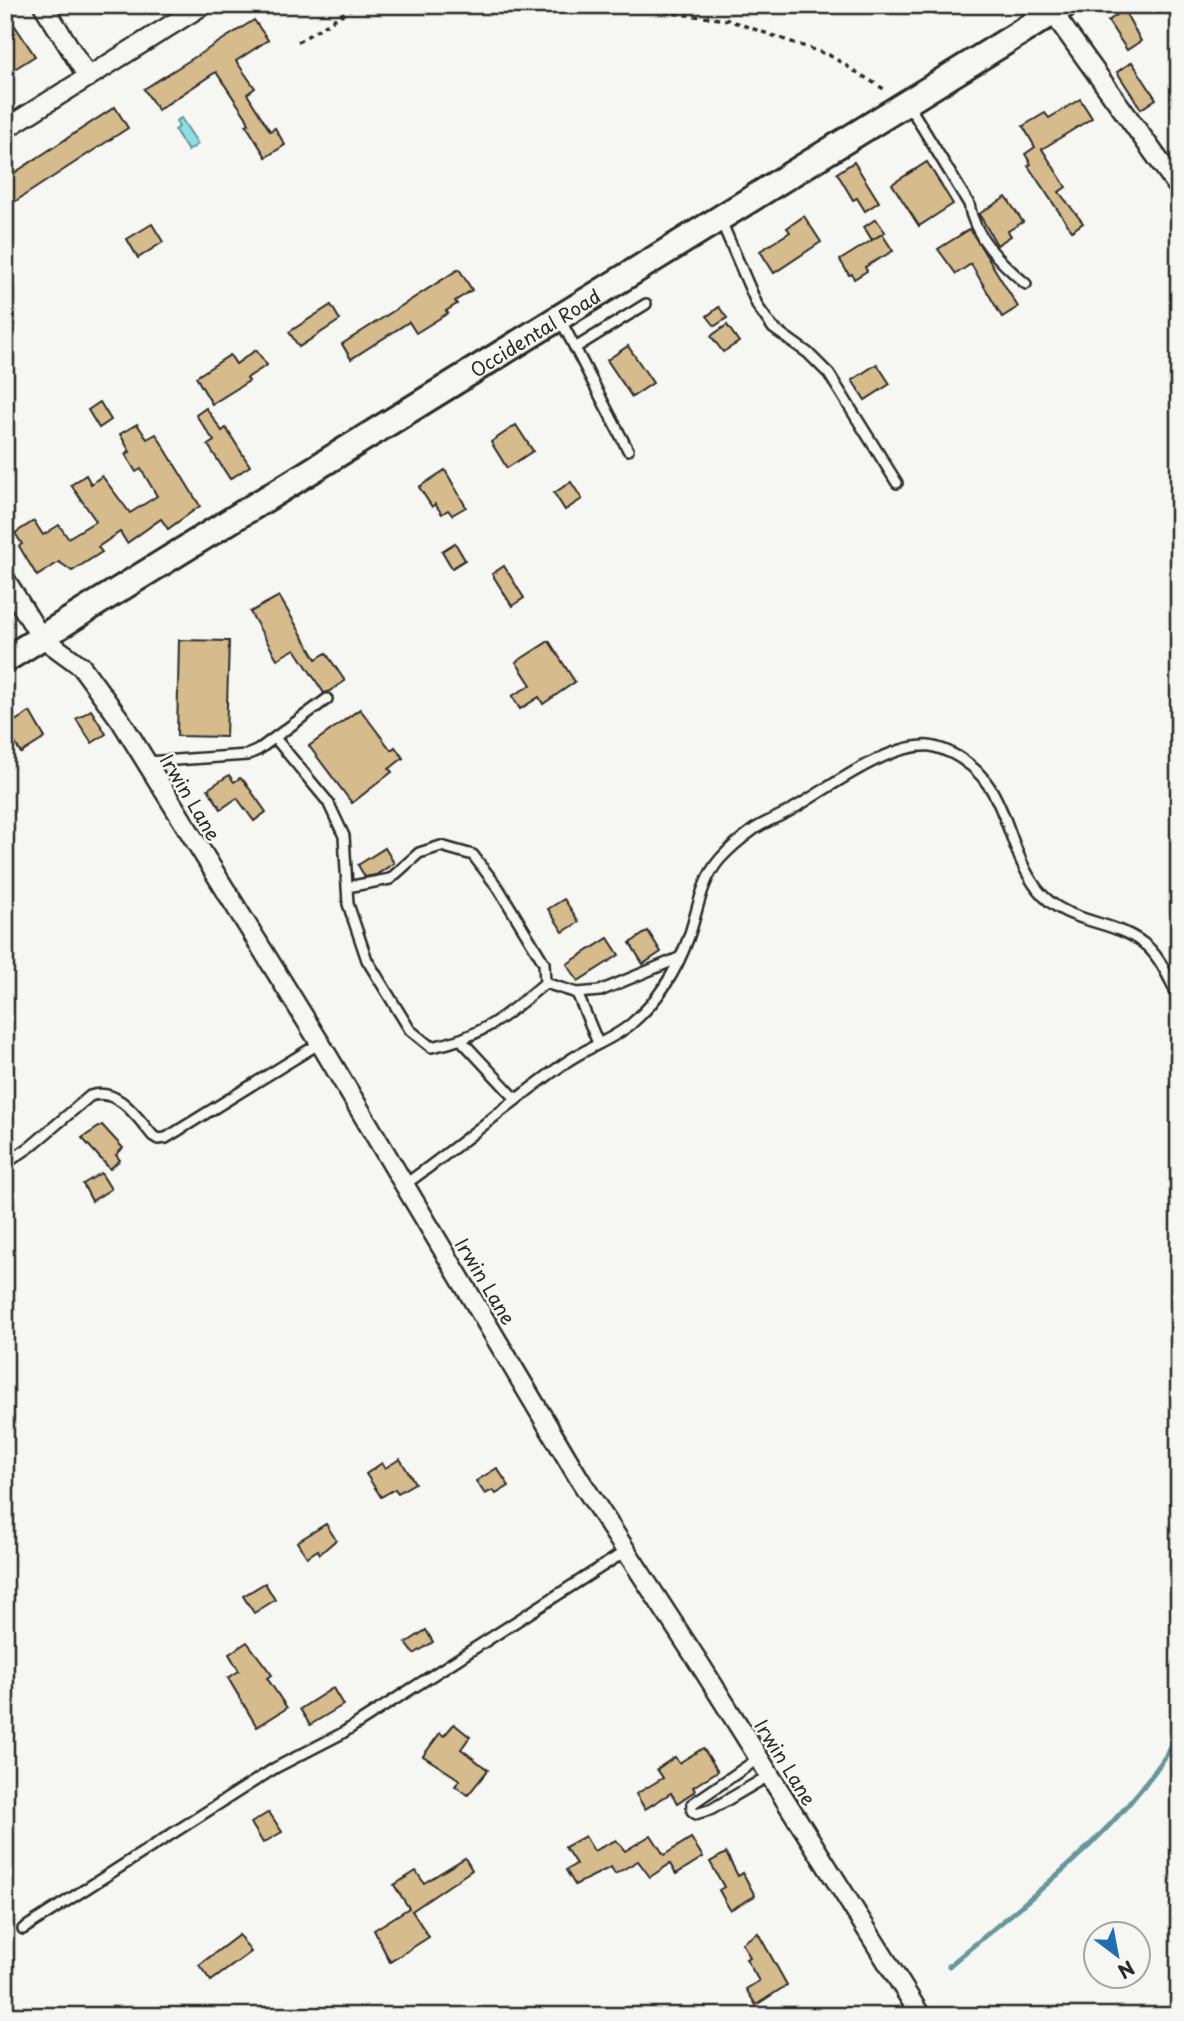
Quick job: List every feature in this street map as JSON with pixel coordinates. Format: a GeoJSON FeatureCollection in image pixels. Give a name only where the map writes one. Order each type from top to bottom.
{"type":"FeatureCollection","features":[{"type":"Feature","properties":{"kind":"street"},"geometry":{"type":"LineString","coordinates":[[43,5],[88,77]]}},
{"type":"Feature","properties":{"kind":"street"},"geometry":{"type":"LineString","coordinates":[[5,129],[203,5]]}},
{"type":"Feature","properties":{"kind":"street"},"geometry":{"type":"LineString","coordinates":[[1059,9],[1179,188]]}},
{"type":"Feature","properties":{"kind":"street","name":"Occidental Road"},"geometry":{"type":"LineString","coordinates":[[5,660],[1059,9]]}},
{"type":"Feature","properties":{"kind":"street","name":"Irwin Lane"},"geometry":{"type":"LineString","coordinates":[[5,579],[40,636],[81,666],[145,762],[320,1043],[580,1480],[921,2016]]}},
{"type":"Feature","properties":{"kind":"lane"},"geometry":{"type":"LineString","coordinates":[[908,104],[970,204],[972,221],[1001,263],[1026,284]]}},
{"type":"Feature","properties":{"kind":"lane"},"geometry":{"type":"LineString","coordinates":[[720,219],[758,307],[773,328],[808,352],[829,374],[897,483]]}},
{"type":"Feature","properties":{"kind":"lane"},"geometry":{"type":"LineString","coordinates":[[575,348],[646,304]]}},
{"type":"Feature","properties":{"kind":"lane"},"geometry":{"type":"LineString","coordinates":[[559,318],[628,450]]}},
{"type":"Feature","properties":{"kind":"lane"},"geometry":{"type":"LineString","coordinates":[[145,762],[247,755],[275,738],[327,699]]}},
{"type":"Feature","properties":{"kind":"lane"},"geometry":{"type":"LineString","coordinates":[[275,738],[328,802],[344,836],[348,904],[367,960],[410,1030],[431,1047],[462,1041],[507,1014],[545,983]]}},
{"type":"Feature","properties":{"kind":"lane"},"geometry":{"type":"LineString","coordinates":[[404,1185],[479,1132],[516,1099],[569,1060],[629,1026],[650,1005],[670,978],[701,891],[719,860],[752,830],[897,752],[923,746],[946,750],[979,770],[999,801],[1029,875],[1055,908],[1073,917],[1124,932],[1145,944],[1158,960],[1179,997]]}},
{"type":"Feature","properties":{"kind":"lane"},"geometry":{"type":"LineString","coordinates":[[347,887],[390,879],[419,853],[441,846],[473,855],[499,889],[544,963],[545,983]]}},
{"type":"Feature","properties":{"kind":"lane"},"geometry":{"type":"LineString","coordinates":[[545,983],[577,993],[600,991],[679,958]]}},
{"type":"Feature","properties":{"kind":"lane"},"geometry":{"type":"LineString","coordinates":[[577,993],[598,1043]]}},
{"type":"Feature","properties":{"kind":"lane"},"geometry":{"type":"LineString","coordinates":[[462,1041],[516,1099]]}},
{"type":"Feature","properties":{"kind":"lane"},"geometry":{"type":"LineString","coordinates":[[5,1164],[30,1147],[90,1096],[101,1092],[112,1094],[153,1136],[158,1139],[166,1138],[320,1043]]}},
{"type":"Feature","properties":{"kind":"lane"},"geometry":{"type":"LineString","coordinates":[[23,1928],[275,1768],[341,1734],[626,1551]]}},
{"type":"Feature","properties":{"kind":"lane"},"geometry":{"type":"LineString","coordinates":[[759,1758],[709,1790],[692,1804],[692,1811],[696,1814],[712,1809],[770,1775]]}},
{"type":"Feature","properties":{"kind":"path"},"geometry":{"type":"LineString","coordinates":[[298,42],[357,5]]}},
{"type":"Feature","properties":{"kind":"path"},"geometry":{"type":"LineString","coordinates":[[605,5],[728,20],[829,55],[908,104]]}},
{"type":"Feature","properties":{"kind":"water"},"geometry":{"type":"Polygon","coordinates":[[[181,118],[198,144],[188,151],[175,130],[179,127],[176,121],[181,118]]]}},
{"type":"Feature","properties":{"kind":"building"},"geometry":{"type":"Polygon","coordinates":[[[1124,10],[1141,41],[1127,50],[1108,21],[1124,10]]]}},
{"type":"Feature","properties":{"kind":"building"},"geometry":{"type":"Polygon","coordinates":[[[254,20],[268,40],[236,61],[255,88],[247,94],[270,131],[275,128],[285,145],[266,157],[246,125],[249,124],[246,117],[216,72],[158,110],[144,89],[254,20]]]}},
{"type":"Feature","properties":{"kind":"building"},"geometry":{"type":"Polygon","coordinates":[[[15,26],[35,56],[5,75],[5,33],[15,26]]]}},
{"type":"Feature","properties":{"kind":"building"},"geometry":{"type":"Polygon","coordinates":[[[1132,62],[1156,99],[1141,109],[1117,72],[1132,62]]]}},
{"type":"Feature","properties":{"kind":"building"},"geometry":{"type":"Polygon","coordinates":[[[1080,99],[1092,118],[1042,149],[1066,187],[1059,192],[1083,223],[1072,231],[1028,166],[1031,164],[1025,154],[1035,147],[1023,126],[1045,113],[1049,118],[1080,99]]]}},
{"type":"Feature","properties":{"kind":"building"},"geometry":{"type":"Polygon","coordinates":[[[115,107],[128,128],[5,208],[5,179],[115,107]]]}},
{"type":"Feature","properties":{"kind":"building"},"geometry":{"type":"Polygon","coordinates":[[[854,162],[879,202],[865,211],[857,198],[853,200],[837,173],[854,162]]]}},
{"type":"Feature","properties":{"kind":"building"},"geometry":{"type":"Polygon","coordinates":[[[927,162],[953,204],[919,226],[892,184],[927,162]]]}},
{"type":"Feature","properties":{"kind":"building"},"geometry":{"type":"Polygon","coordinates":[[[1006,197],[1023,222],[1008,231],[1011,236],[997,245],[979,214],[1006,197]]]}},
{"type":"Feature","properties":{"kind":"building"},"geometry":{"type":"Polygon","coordinates":[[[804,216],[821,242],[774,273],[760,251],[790,232],[787,228],[804,216]]]}},
{"type":"Feature","properties":{"kind":"building"},"geometry":{"type":"Polygon","coordinates":[[[876,219],[885,232],[872,240],[864,227],[876,219]]]}},
{"type":"Feature","properties":{"kind":"building"},"geometry":{"type":"Polygon","coordinates":[[[152,224],[163,242],[138,258],[127,239],[152,224]]]}},
{"type":"Feature","properties":{"kind":"building"},"geometry":{"type":"Polygon","coordinates":[[[970,229],[1018,307],[1002,317],[971,264],[956,274],[938,249],[970,229]]]}},
{"type":"Feature","properties":{"kind":"building"},"geometry":{"type":"Polygon","coordinates":[[[882,234],[893,251],[865,267],[867,271],[854,279],[840,260],[882,234]]]}},
{"type":"Feature","properties":{"kind":"building"},"geometry":{"type":"Polygon","coordinates":[[[459,269],[472,290],[455,301],[457,304],[446,311],[448,313],[416,333],[409,322],[351,359],[342,344],[459,269]]]}},
{"type":"Feature","properties":{"kind":"building"},"geometry":{"type":"Polygon","coordinates":[[[331,305],[340,320],[299,347],[289,332],[331,305]]]}},
{"type":"Feature","properties":{"kind":"building"},"geometry":{"type":"Polygon","coordinates":[[[719,307],[727,318],[715,326],[707,316],[719,307]]]}},
{"type":"Feature","properties":{"kind":"building"},"geometry":{"type":"Polygon","coordinates":[[[727,325],[739,342],[723,352],[711,336],[727,325]]]}},
{"type":"Feature","properties":{"kind":"building"},"geometry":{"type":"Polygon","coordinates":[[[628,346],[653,383],[632,397],[607,360],[628,346]]]}},
{"type":"Feature","properties":{"kind":"building"},"geometry":{"type":"Polygon","coordinates":[[[256,350],[267,365],[247,378],[249,381],[212,404],[196,377],[230,355],[236,364],[256,350]]]}},
{"type":"Feature","properties":{"kind":"building"},"geometry":{"type":"Polygon","coordinates":[[[877,364],[890,384],[865,400],[852,380],[877,364]]]}},
{"type":"Feature","properties":{"kind":"building"},"geometry":{"type":"Polygon","coordinates":[[[100,402],[111,420],[99,428],[88,410],[100,402]]]}},
{"type":"Feature","properties":{"kind":"building"},"geometry":{"type":"Polygon","coordinates":[[[206,408],[222,431],[226,428],[250,466],[230,479],[208,445],[214,441],[196,415],[206,408]]]}},
{"type":"Feature","properties":{"kind":"building"},"geometry":{"type":"Polygon","coordinates":[[[137,424],[147,439],[156,434],[200,506],[168,529],[161,519],[127,543],[120,532],[98,547],[102,552],[72,571],[59,562],[37,576],[19,546],[22,544],[15,533],[34,521],[43,535],[59,525],[68,538],[96,521],[71,485],[86,475],[91,484],[102,476],[130,513],[157,496],[141,469],[136,472],[125,454],[130,452],[120,434],[137,424]]]}},
{"type":"Feature","properties":{"kind":"building"},"geometry":{"type":"Polygon","coordinates":[[[516,425],[533,451],[507,468],[491,442],[516,425]]]}},
{"type":"Feature","properties":{"kind":"building"},"geometry":{"type":"Polygon","coordinates":[[[445,470],[466,507],[452,515],[448,510],[442,514],[435,504],[432,507],[419,487],[445,470]]]}},
{"type":"Feature","properties":{"kind":"building"},"geometry":{"type":"Polygon","coordinates":[[[571,482],[582,499],[565,510],[554,493],[571,482]]]}},
{"type":"Feature","properties":{"kind":"building"},"geometry":{"type":"Polygon","coordinates":[[[455,543],[465,560],[452,568],[442,551],[455,543]]]}},
{"type":"Feature","properties":{"kind":"building"},"geometry":{"type":"Polygon","coordinates":[[[504,566],[524,598],[512,606],[492,574],[504,566]]]}},
{"type":"Feature","properties":{"kind":"building"},"geometry":{"type":"Polygon","coordinates":[[[279,596],[316,659],[326,653],[345,681],[328,692],[324,693],[295,649],[277,659],[250,612],[279,596]]]}},
{"type":"Feature","properties":{"kind":"building"},"geometry":{"type":"Polygon","coordinates":[[[179,640],[229,641],[226,737],[177,736],[179,640]]]}},
{"type":"Feature","properties":{"kind":"building"},"geometry":{"type":"Polygon","coordinates":[[[549,641],[575,682],[543,704],[539,697],[520,709],[512,696],[531,685],[516,662],[549,641]]]}},
{"type":"Feature","properties":{"kind":"building"},"geometry":{"type":"Polygon","coordinates":[[[360,709],[391,750],[395,747],[403,758],[389,769],[392,772],[352,803],[309,746],[360,709]]]}},
{"type":"Feature","properties":{"kind":"building"},"geometry":{"type":"Polygon","coordinates":[[[91,710],[106,734],[92,743],[76,719],[91,710]]]}},
{"type":"Feature","properties":{"kind":"building"},"geometry":{"type":"Polygon","coordinates":[[[30,712],[45,738],[21,753],[5,727],[30,712]]]}},
{"type":"Feature","properties":{"kind":"building"},"geometry":{"type":"Polygon","coordinates":[[[229,775],[234,782],[240,778],[244,781],[266,812],[254,821],[237,798],[221,809],[208,789],[229,775]]]}},
{"type":"Feature","properties":{"kind":"building"},"geometry":{"type":"Polygon","coordinates":[[[385,848],[394,863],[376,875],[365,877],[358,865],[385,848]]]}},
{"type":"Feature","properties":{"kind":"building"},"geometry":{"type":"Polygon","coordinates":[[[564,899],[579,922],[563,932],[548,909],[564,899]]]}},
{"type":"Feature","properties":{"kind":"building"},"geometry":{"type":"Polygon","coordinates":[[[648,931],[661,952],[643,964],[630,943],[648,931]]]}},
{"type":"Feature","properties":{"kind":"building"},"geometry":{"type":"Polygon","coordinates":[[[608,938],[619,955],[578,981],[567,964],[608,938]]]}},
{"type":"Feature","properties":{"kind":"building"},"geometry":{"type":"Polygon","coordinates":[[[102,1125],[123,1148],[116,1155],[120,1160],[110,1169],[82,1138],[102,1125]]]}},
{"type":"Feature","properties":{"kind":"building"},"geometry":{"type":"Polygon","coordinates":[[[101,1173],[111,1189],[92,1201],[83,1184],[101,1173]]]}},
{"type":"Feature","properties":{"kind":"building"},"geometry":{"type":"Polygon","coordinates":[[[400,1459],[415,1483],[398,1493],[395,1489],[381,1497],[366,1474],[382,1463],[385,1468],[400,1459]]]}},
{"type":"Feature","properties":{"kind":"building"},"geometry":{"type":"Polygon","coordinates":[[[497,1468],[509,1486],[496,1494],[493,1490],[485,1494],[476,1481],[497,1468]]]}},
{"type":"Feature","properties":{"kind":"building"},"geometry":{"type":"Polygon","coordinates":[[[326,1524],[336,1540],[320,1554],[318,1550],[307,1557],[297,1542],[326,1524]]]}},
{"type":"Feature","properties":{"kind":"building"},"geometry":{"type":"Polygon","coordinates":[[[265,1583],[275,1600],[254,1613],[243,1596],[265,1583]]]}},
{"type":"Feature","properties":{"kind":"building"},"geometry":{"type":"Polygon","coordinates":[[[426,1630],[433,1642],[414,1654],[406,1643],[426,1630]]]}},
{"type":"Feature","properties":{"kind":"building"},"geometry":{"type":"Polygon","coordinates":[[[247,1642],[272,1675],[267,1678],[287,1708],[257,1727],[228,1678],[239,1671],[229,1654],[247,1642]]]}},
{"type":"Feature","properties":{"kind":"building"},"geometry":{"type":"Polygon","coordinates":[[[333,1688],[343,1705],[310,1725],[300,1709],[333,1688]]]}},
{"type":"Feature","properties":{"kind":"building"},"geometry":{"type":"Polygon","coordinates":[[[454,1724],[470,1737],[461,1749],[488,1770],[468,1795],[455,1786],[460,1780],[423,1756],[440,1733],[444,1736],[454,1724]]]}},
{"type":"Feature","properties":{"kind":"building"},"geometry":{"type":"Polygon","coordinates":[[[703,1748],[718,1771],[693,1787],[695,1791],[677,1803],[671,1793],[645,1809],[636,1794],[663,1778],[657,1769],[675,1757],[679,1763],[703,1748]]]}},
{"type":"Feature","properties":{"kind":"building"},"geometry":{"type":"Polygon","coordinates":[[[269,1812],[282,1832],[263,1843],[251,1823],[269,1812]]]}},
{"type":"Feature","properties":{"kind":"building"},"geometry":{"type":"Polygon","coordinates":[[[651,1835],[664,1855],[691,1838],[703,1857],[676,1874],[670,1864],[650,1877],[638,1861],[615,1874],[611,1867],[575,1885],[566,1870],[576,1864],[565,1847],[585,1836],[594,1851],[616,1840],[625,1851],[651,1835]]]}},
{"type":"Feature","properties":{"kind":"building"},"geometry":{"type":"Polygon","coordinates":[[[726,1853],[738,1876],[743,1873],[755,1896],[730,1910],[719,1890],[724,1887],[710,1862],[726,1853]]]}},
{"type":"Feature","properties":{"kind":"building"},"geometry":{"type":"Polygon","coordinates":[[[465,1858],[472,1870],[412,1911],[429,1937],[390,1962],[374,1930],[409,1908],[394,1885],[416,1871],[424,1883],[465,1858]]]}},
{"type":"Feature","properties":{"kind":"building"},"geometry":{"type":"Polygon","coordinates":[[[758,1933],[787,1985],[756,2005],[746,1989],[759,1981],[746,1959],[750,1957],[742,1943],[758,1933]]]}},
{"type":"Feature","properties":{"kind":"building"},"geometry":{"type":"Polygon","coordinates":[[[239,1935],[251,1952],[211,1981],[199,1965],[239,1935]]]}},
{"type":"Feature","properties":{"kind":"waterway"},"geometry":{"type":"LineString","coordinates":[[949,1966],[1043,1887],[1104,1831],[1131,1801],[1179,1735]]}}]}
